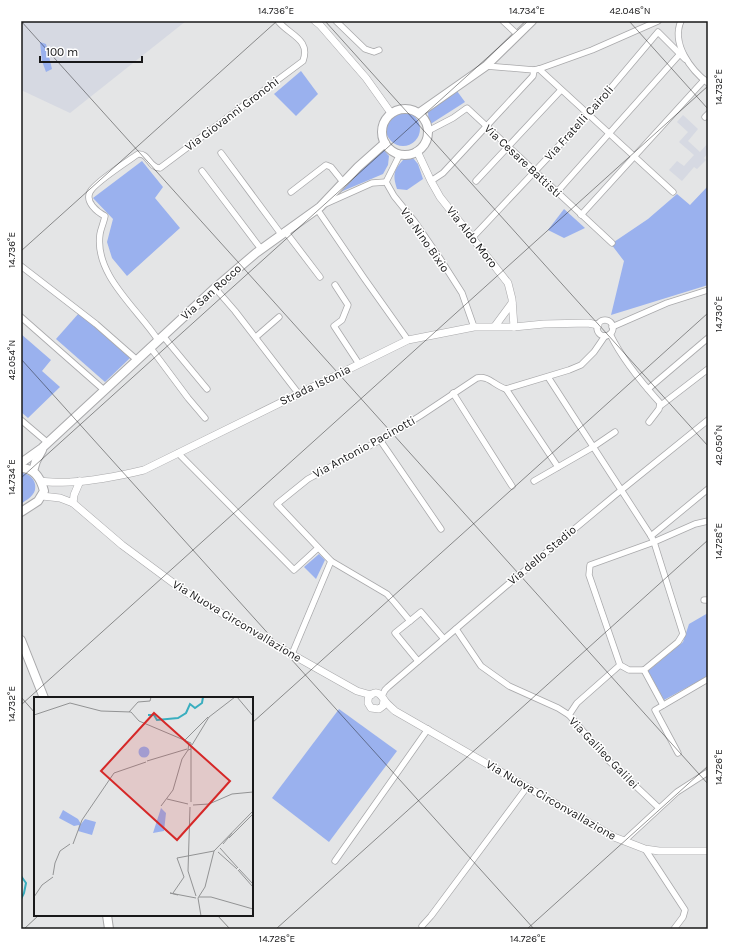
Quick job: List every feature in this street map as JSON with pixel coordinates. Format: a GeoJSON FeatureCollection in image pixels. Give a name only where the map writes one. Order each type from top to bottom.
{"type":"FeatureCollection","features":[{"type":"Feature","properties":{"kind":"main road"},"geometry":{"type":"LineString","coordinates":[[419,113],[486,66],[532,21]]}},
{"type":"Feature","properties":{"kind":"main road"},"geometry":{"type":"LineString","coordinates":[[405,108],[419,113],[424,118],[428,131],[426,142],[418,151],[406,155],[400,154],[389,148],[382,137],[383,124],[386,118],[398,109],[405,108]]}},
{"type":"Feature","properties":{"kind":"main road","name":"Via San Rocco"},"geometry":{"type":"LineString","coordinates":[[21,463],[45,446],[215,288],[261,249],[318,208],[358,167],[385,143]]}},
{"type":"Feature","properties":{"kind":"main road"},"geometry":{"type":"LineString","coordinates":[[33,471],[36,461],[45,446]]}},
{"type":"Feature","properties":{"kind":"main road"},"geometry":{"type":"LineString","coordinates":[[21,468],[27,468],[33,471],[41,481],[44,491],[38,501],[21,512]]}},
{"type":"Feature","properties":{"kind":"main road"},"geometry":{"type":"LineString","coordinates":[[21,640],[44,697]]}},
{"type":"Feature","properties":{"kind":"main road"},"geometry":{"type":"LineString","coordinates":[[107,916],[109,929]]}},
{"type":"Feature","properties":{"kind":"street","name":"Via Giovanni Gronchi"},"geometry":{"type":"LineString","coordinates":[[161,338],[113,281],[102,263],[100,234],[105,216],[100,214],[91,204],[88,198],[89,194],[91,190],[119,167],[138,154],[145,156],[152,166],[160,168],[303,61],[306,53],[304,44],[278,21]]}},
{"type":"Feature","properties":{"kind":"street"},"geometry":{"type":"LineString","coordinates":[[315,21],[366,78],[391,113]]}},
{"type":"Feature","properties":{"kind":"street"},"geometry":{"type":"LineString","coordinates":[[336,21],[365,49],[374,52],[379,50]]}},
{"type":"Feature","properties":{"kind":"street"},"geometry":{"type":"LineString","coordinates":[[503,21],[518,35]]}},
{"type":"Feature","properties":{"kind":"street"},"geometry":{"type":"LineString","coordinates":[[486,66],[537,70],[592,50],[658,21]]}},
{"type":"Feature","properties":{"kind":"street"},"geometry":{"type":"LineString","coordinates":[[581,215],[633,156],[706,81],[685,59],[678,30],[681,21]]}},
{"type":"Feature","properties":{"kind":"street","name":"Via Fratelli Cairoli"},"geometry":{"type":"LineString","coordinates":[[472,238],[588,115],[658,32],[679,55],[685,59]]}},
{"type":"Feature","properties":{"kind":"street"},"geometry":{"type":"LineString","coordinates":[[557,192],[679,55]]}},
{"type":"Feature","properties":{"kind":"street"},"geometry":{"type":"LineString","coordinates":[[537,70],[673,192]]}},
{"type":"Feature","properties":{"kind":"street"},"geometry":{"type":"LineString","coordinates":[[431,181],[443,173],[537,70]]}},
{"type":"Feature","properties":{"kind":"street"},"geometry":{"type":"LineString","coordinates":[[476,180],[561,90]]}},
{"type":"Feature","properties":{"kind":"street","name":"Via Cesare Battisti"},"geometry":{"type":"LineString","coordinates":[[428,131],[454,118],[467,108],[612,243]]}},
{"type":"Feature","properties":{"kind":"street","name":"Via Aldo Moro"},"geometry":{"type":"LineString","coordinates":[[418,151],[431,181],[440,197],[508,284],[512,303],[514,327]]}},
{"type":"Feature","properties":{"kind":"street"},"geometry":{"type":"LineString","coordinates":[[221,153],[283,233],[320,277]]}},
{"type":"Feature","properties":{"kind":"street"},"geometry":{"type":"LineString","coordinates":[[400,154],[386,182],[372,183],[318,208],[364,278],[408,340]]}},
{"type":"Feature","properties":{"kind":"street"},"geometry":{"type":"LineString","coordinates":[[291,192],[326,165],[330,167],[344,182]]}},
{"type":"Feature","properties":{"kind":"street"},"geometry":{"type":"LineString","coordinates":[[202,170],[261,249]]}},
{"type":"Feature","properties":{"kind":"street","name":"Via Nino Bixio"},"geometry":{"type":"LineString","coordinates":[[386,182],[394,196],[415,222],[439,257],[462,293],[474,327]]}},
{"type":"Feature","properties":{"kind":"street"},"geometry":{"type":"LineString","coordinates":[[21,266],[96,324],[137,360]]}},
{"type":"Feature","properties":{"kind":"street"},"geometry":{"type":"LineString","coordinates":[[335,285],[348,305],[342,320],[334,326],[359,364]]}},
{"type":"Feature","properties":{"kind":"street"},"geometry":{"type":"LineString","coordinates":[[215,288],[256,337],[298,393]]}},
{"type":"Feature","properties":{"kind":"street"},"geometry":{"type":"LineString","coordinates":[[558,467],[506,389],[548,377],[580,365],[594,352],[612,327],[667,303],[708,290]]}},
{"type":"Feature","properties":{"kind":"street"},"geometry":{"type":"LineString","coordinates":[[495,326],[512,303]]}},
{"type":"Feature","properties":{"kind":"street"},"geometry":{"type":"LineString","coordinates":[[21,317],[104,390]]}},
{"type":"Feature","properties":{"kind":"street"},"geometry":{"type":"LineString","coordinates":[[256,337],[279,317]]}},
{"type":"Feature","properties":{"kind":"street"},"geometry":{"type":"LineString","coordinates":[[607,335],[601,335],[598,332],[598,325],[601,322],[606,321],[610,323],[612,327]]}},
{"type":"Feature","properties":{"kind":"street","name":"Strada Istonia"},"geometry":{"type":"LineString","coordinates":[[41,481],[49,483],[80,482],[114,478],[144,470],[408,340],[474,327],[580,324],[598,325]]}},
{"type":"Feature","properties":{"kind":"street"},"geometry":{"type":"LineString","coordinates":[[607,335],[660,403],[660,406]]}},
{"type":"Feature","properties":{"kind":"street"},"geometry":{"type":"LineString","coordinates":[[161,338],[207,389]]}},
{"type":"Feature","properties":{"kind":"street"},"geometry":{"type":"LineString","coordinates":[[648,389],[708,338]]}},
{"type":"Feature","properties":{"kind":"street"},"geometry":{"type":"LineString","coordinates":[[150,347],[205,418]]}},
{"type":"Feature","properties":{"kind":"street"},"geometry":{"type":"LineString","coordinates":[[650,422],[660,406],[708,369]]}},
{"type":"Feature","properties":{"kind":"street","name":"Via Antonio Pacinotti"},"geometry":{"type":"LineString","coordinates":[[318,548],[277,504],[308,479],[380,440],[420,416],[477,378],[482,376],[501,388],[506,389]]}},
{"type":"Feature","properties":{"kind":"street"},"geometry":{"type":"LineString","coordinates":[[548,377],[651,536],[654,542],[683,634],[678,642],[644,670],[630,670],[620,665],[589,575],[590,564],[654,542],[688,527],[708,521]]}},
{"type":"Feature","properties":{"kind":"street"},"geometry":{"type":"LineString","coordinates":[[453,393],[512,486]]}},
{"type":"Feature","properties":{"kind":"street"},"geometry":{"type":"LineString","coordinates":[[21,420],[45,446]]}},
{"type":"Feature","properties":{"kind":"street","name":"Via dello Stadio"},"geometry":{"type":"LineString","coordinates":[[382,695],[444,639],[621,490],[708,420]]}},
{"type":"Feature","properties":{"kind":"street"},"geometry":{"type":"LineString","coordinates":[[534,481],[593,447],[615,432]]}},
{"type":"Feature","properties":{"kind":"street"},"geometry":{"type":"LineString","coordinates":[[380,440],[441,529]]}},
{"type":"Feature","properties":{"kind":"street"},"geometry":{"type":"LineString","coordinates":[[178,453],[294,570],[318,548],[331,561],[387,594],[410,621]]}},
{"type":"Feature","properties":{"kind":"street"},"geometry":{"type":"LineString","coordinates":[[73,503],[74,495],[80,482]]}},
{"type":"Feature","properties":{"kind":"street"},"geometry":{"type":"LineString","coordinates":[[651,536],[708,489]]}},
{"type":"Feature","properties":{"kind":"street","name":"Via Nuova Circonvallazione"},"geometry":{"type":"LineString","coordinates":[[42,496],[60,498],[73,503],[122,545],[184,591],[357,691],[371,695],[374,693],[382,695],[395,711],[403,716],[614,837],[645,849],[659,851],[708,851]]}},
{"type":"Feature","properties":{"kind":"street"},"geometry":{"type":"LineString","coordinates":[[292,654],[331,561]]}},
{"type":"Feature","properties":{"kind":"street"},"geometry":{"type":"LineString","coordinates":[[418,661],[395,633],[421,612],[444,639]]}},
{"type":"Feature","properties":{"kind":"street","name":"Via Galileo Galilei"},"geometry":{"type":"LineString","coordinates":[[456,629],[481,666],[509,686],[558,708],[569,715],[608,760],[659,808]]}},
{"type":"Feature","properties":{"kind":"street"},"geometry":{"type":"LineString","coordinates":[[569,715],[577,704],[620,665]]}},
{"type":"Feature","properties":{"kind":"street"},"geometry":{"type":"LineString","coordinates":[[644,670],[663,705]]}},
{"type":"Feature","properties":{"kind":"street"},"geometry":{"type":"LineString","coordinates":[[678,753],[655,710],[708,679]]}},
{"type":"Feature","properties":{"kind":"street","name":"Via Nuova Circonvallazione"},"geometry":{"type":"LineString","coordinates":[[357,691],[372,708],[403,716]]}},
{"type":"Feature","properties":{"kind":"street"},"geometry":{"type":"LineString","coordinates":[[368,703],[368,698],[371,695]]}},
{"type":"Feature","properties":{"kind":"street"},"geometry":{"type":"LineString","coordinates":[[376,710],[383,706],[382,695]]}},
{"type":"Feature","properties":{"kind":"street"},"geometry":{"type":"LineString","coordinates":[[335,861],[428,730]]}},
{"type":"Feature","properties":{"kind":"street"},"geometry":{"type":"LineString","coordinates":[[624,841],[677,792],[708,772]]}},
{"type":"Feature","properties":{"kind":"street"},"geometry":{"type":"LineString","coordinates":[[422,926],[432,916],[527,787]]}},
{"type":"Feature","properties":{"kind":"street"},"geometry":{"type":"LineString","coordinates":[[645,849],[685,910],[683,918],[674,929]]}},
{"type":"Feature","properties":{"kind":"shaded area"},"geometry":{"type":"Polygon","coordinates":[[[21,21],[186,21],[70,113],[21,90],[21,21]]]}},
{"type":"Feature","properties":{"kind":"shaded area"},"geometry":{"type":"Polygon","coordinates":[[[40,42],[46,44],[52,69],[46,72],[42,61],[40,42]]]}},
{"type":"Feature","properties":{"kind":"shaded area"},"geometry":{"type":"Polygon","coordinates":[[[301,71],[318,94],[296,116],[274,94],[301,71]]]}},
{"type":"Feature","properties":{"kind":"shaded area"},"geometry":{"type":"Polygon","coordinates":[[[457,91],[465,102],[429,125],[428,112],[457,91]]]}},
{"type":"Feature","properties":{"kind":"shaded area"},"geometry":{"type":"Polygon","coordinates":[[[400,112],[406,112],[415,117],[419,123],[419,135],[415,141],[406,146],[400,146],[391,141],[386,132],[386,126],[391,117],[400,112]]]}},
{"type":"Feature","properties":{"kind":"shaded area"},"geometry":{"type":"Polygon","coordinates":[[[683,115],[698,129],[688,141],[700,152],[708,143],[708,153],[704,158],[706,160],[697,169],[694,167],[682,181],[669,170],[677,161],[684,166],[694,155],[679,142],[688,132],[677,122],[683,115]]]}},
{"type":"Feature","properties":{"kind":"shaded area"},"geometry":{"type":"Polygon","coordinates":[[[384,150],[389,156],[388,165],[383,174],[338,193],[377,153],[384,150]]]}},
{"type":"Feature","properties":{"kind":"shaded area"},"geometry":{"type":"Polygon","coordinates":[[[405,158],[413,158],[418,164],[423,179],[407,190],[397,189],[394,176],[398,165],[405,158]]]}},
{"type":"Feature","properties":{"kind":"shaded area"},"geometry":{"type":"Polygon","coordinates":[[[142,161],[163,187],[155,198],[180,228],[127,276],[112,258],[107,242],[113,219],[93,198],[142,161]]]}},
{"type":"Feature","properties":{"kind":"shaded area"},"geometry":{"type":"Polygon","coordinates":[[[708,186],[708,285],[611,315],[624,261],[611,244],[648,219],[677,194],[690,205],[708,186]]]}},
{"type":"Feature","properties":{"kind":"shaded area"},"geometry":{"type":"Polygon","coordinates":[[[564,209],[585,228],[564,238],[548,230],[564,209]]]}},
{"type":"Feature","properties":{"kind":"shaded area"},"geometry":{"type":"Polygon","coordinates":[[[79,313],[130,358],[105,382],[56,339],[79,313]]]}},
{"type":"Feature","properties":{"kind":"shaded area"},"geometry":{"type":"Polygon","coordinates":[[[21,334],[51,360],[42,371],[60,387],[28,418],[21,412],[21,334]]]}},
{"type":"Feature","properties":{"kind":"shaded area"},"geometry":{"type":"Polygon","coordinates":[[[21,473],[27,474],[32,478],[35,484],[35,490],[33,495],[21,504],[21,473]]]}},
{"type":"Feature","properties":{"kind":"shaded area"},"geometry":{"type":"Polygon","coordinates":[[[319,554],[325,560],[316,579],[304,567],[319,554]]]}},
{"type":"Feature","properties":{"kind":"shaded area"},"geometry":{"type":"Polygon","coordinates":[[[708,613],[708,676],[664,700],[648,671],[683,642],[689,624],[708,613]]]}},
{"type":"Feature","properties":{"kind":"shaded area"},"geometry":{"type":"Polygon","coordinates":[[[339,709],[397,751],[329,842],[272,798],[339,709]]]}},
{"type":"Feature","properties":{"kind":"waterway"},"geometry":{"type":"LineString","coordinates":[[21,876],[26,883],[21,899]]}}]}
